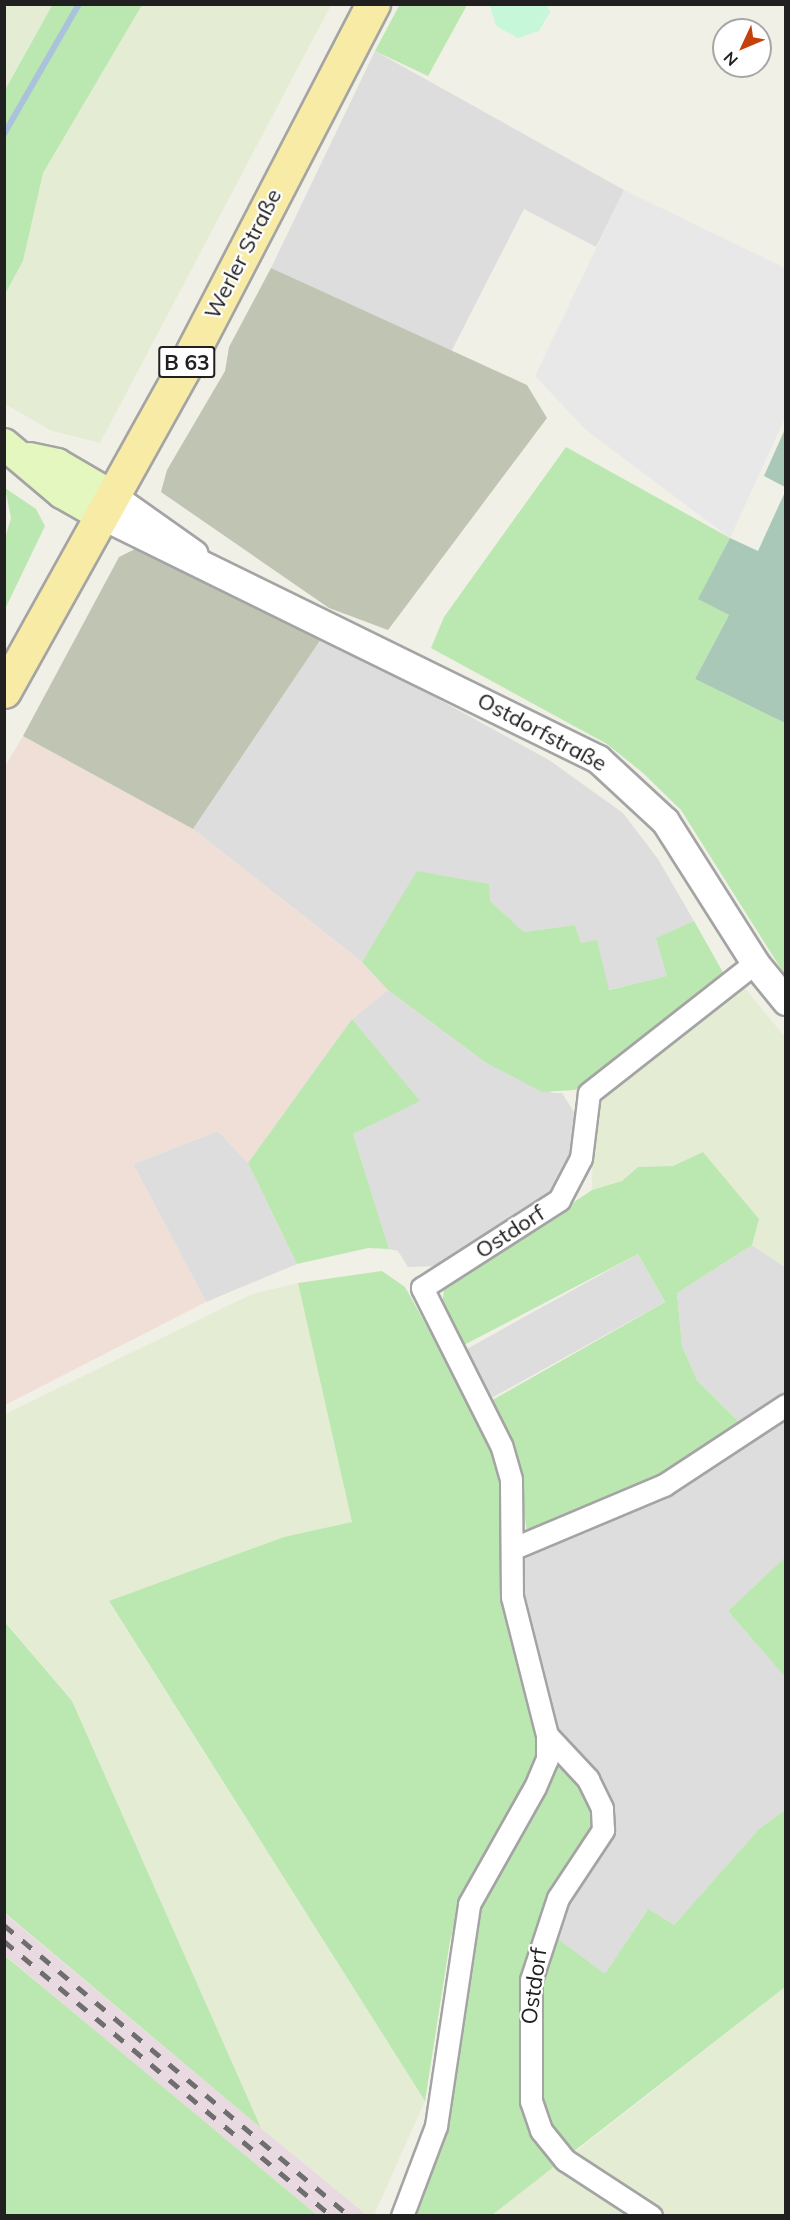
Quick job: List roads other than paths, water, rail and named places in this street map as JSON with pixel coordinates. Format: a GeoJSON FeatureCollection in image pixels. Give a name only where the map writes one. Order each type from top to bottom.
{"type":"FeatureCollection","features":[{"type":"Feature","properties":{"kind":"main road","name":"Werler Straße"},"geometry":{"type":"LineString","coordinates":[[4,691],[374,4]]}},
{"type":"Feature","properties":{"kind":"main road"},"geometry":{"type":"LineString","coordinates":[[15,451],[54,487],[106,505]]}},
{"type":"Feature","properties":{"kind":"street","name":"Ostdorfstraße"},"geometry":{"type":"LineString","coordinates":[[106,505],[211,568],[553,734],[617,772],[665,821],[754,963],[786,1001]]}},
{"type":"Feature","properties":{"kind":"street","name":"Ostdorf"},"geometry":{"type":"LineString","coordinates":[[402,2216],[436,2126],[469,1904],[535,1787],[546,1759],[547,1735],[512,1597],[514,1548],[511,1479],[501,1445],[422,1288],[560,1200],[581,1158],[589,1092],[754,963]]}},
{"type":"Feature","properties":{"kind":"street"},"geometry":{"type":"LineString","coordinates":[[514,1548],[664,1485],[786,1405]]}},
{"type":"Feature","properties":{"kind":"street","name":"Ostdorf"},"geometry":{"type":"LineString","coordinates":[[547,1735],[588,1779],[602,1809],[603,1830],[543,1929],[531,1980],[531,2102],[541,2130],[565,2160],[651,2216]]}},
{"type":"Feature","properties":{"kind":"waterway"},"geometry":{"type":"LineString","coordinates":[[4,134],[79,4]]}},
{"type":"Feature","properties":{"kind":"railway"},"geometry":{"type":"LineString","coordinates":[[4,1925],[350,2216]]}},
{"type":"Feature","properties":{"kind":"railway"},"geometry":{"type":"LineString","coordinates":[[4,1941],[332,2216]]}}]}
